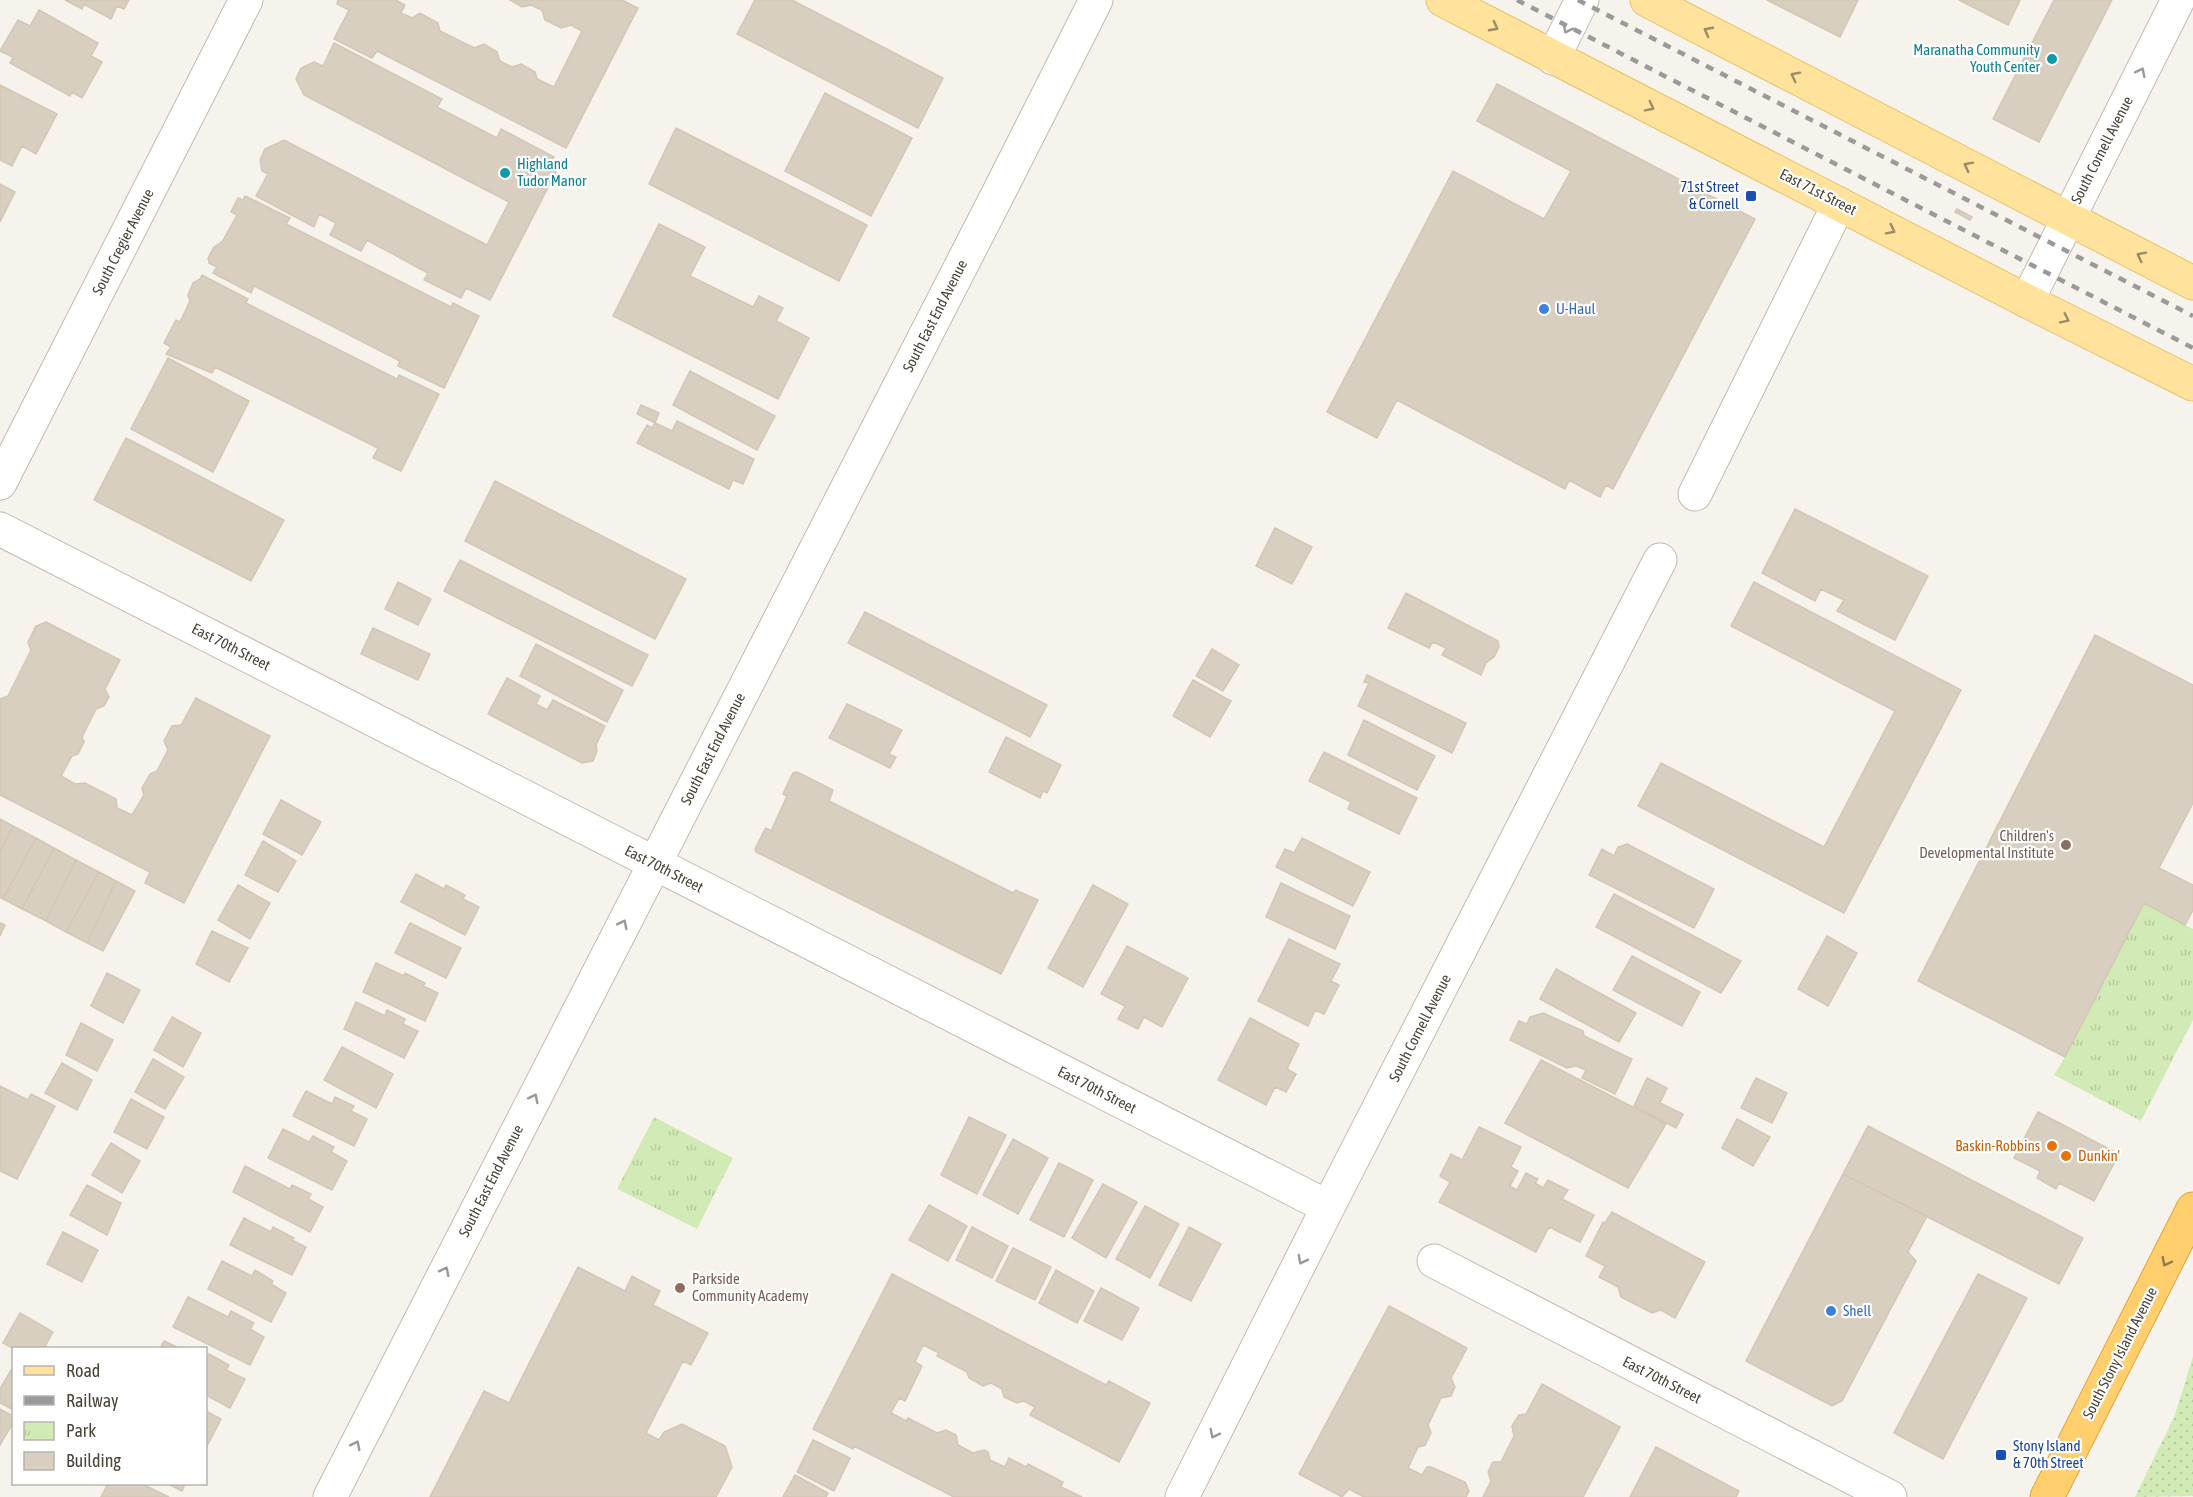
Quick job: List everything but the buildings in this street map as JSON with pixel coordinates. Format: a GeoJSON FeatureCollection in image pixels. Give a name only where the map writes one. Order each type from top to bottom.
{"type":"FeatureCollection","features":[{"type":"Feature","properties":{"kind":"highway","name":"South Stony Island Avenue"},"geometry":{"type":"LineString","coordinates":[[2047,1497],[2193,1209]]}},
{"type":"Feature","properties":{"kind":"main road","name":"East 71st Street"},"geometry":{"type":"LineString","coordinates":[[1443,0],[2193,384]]}},
{"type":"Feature","properties":{"kind":"main road"},"geometry":{"type":"LineString","coordinates":[[1647,0],[2193,283]]}},
{"type":"Feature","properties":{"kind":"street","name":"South Cregier Avenue"},"geometry":{"type":"LineString","coordinates":[[0,483],[246,0]]}},
{"type":"Feature","properties":{"kind":"street","name":"South East End Avenue"},"geometry":{"type":"LineString","coordinates":[[330,1497],[1096,0]]}},
{"type":"Feature","properties":{"kind":"street"},"geometry":{"type":"LineString","coordinates":[[1553,58],[1582,0]]}},
{"type":"Feature","properties":{"kind":"street","name":"South Cornell Avenue"},"geometry":{"type":"LineString","coordinates":[[2027,301],[2178,0]]}},
{"type":"Feature","properties":{"kind":"street"},"geometry":{"type":"LineString","coordinates":[[1695,494],[1839,204]]}},
{"type":"Feature","properties":{"kind":"street","name":"East 70th Street"},"geometry":{"type":"LineString","coordinates":[[0,530],[1328,1207]]}},
{"type":"Feature","properties":{"kind":"street","name":"South Cornell Avenue"},"geometry":{"type":"LineString","coordinates":[[1182,1497],[1660,560]]}},
{"type":"Feature","properties":{"kind":"street","name":"East 70th Street"},"geometry":{"type":"LineString","coordinates":[[1434,1261],[1890,1497]]}},
{"type":"Feature","properties":{"kind":"green space"},"geometry":{"type":"Polygon","coordinates":[[[2144,903],[2193,929],[2193,1020],[2141,1121],[2054,1075],[2144,903]]]}},
{"type":"Feature","properties":{"kind":"green space"},"geometry":{"type":"Polygon","coordinates":[[[654,1117],[733,1158],[697,1229],[617,1189],[654,1117]]]}},
{"type":"Feature","properties":{"kind":"green space"},"geometry":{"type":"Polygon","coordinates":[[[2193,1356],[2193,1496],[2135,1497],[2175,1415],[2193,1356]]]}},
{"type":"Feature","properties":{"kind":"railway"},"geometry":{"type":"LineString","coordinates":[[1517,0],[2193,348]]}},
{"type":"Feature","properties":{"kind":"railway"},"geometry":{"type":"LineString","coordinates":[[1578,0],[2193,316]]}},
{"type":"Feature","properties":{"kind":"place","name":"Maranatha Community Youth Center"},"geometry":{"type":"Point","coordinates":[2052,59]}},
{"type":"Feature","properties":{"kind":"place","name":"Highland Tudor Manor"},"geometry":{"type":"Point","coordinates":[505,173]}},
{"type":"Feature","properties":{"kind":"place","name":"71st Street & Cornell"},"geometry":{"type":"Point","coordinates":[1751,196]}},
{"type":"Feature","properties":{"kind":"place","name":"U-Haul"},"geometry":{"type":"Point","coordinates":[1544,309]}},
{"type":"Feature","properties":{"kind":"place","name":"Children's Developmental Institute"},"geometry":{"type":"Point","coordinates":[2066,845]}},
{"type":"Feature","properties":{"kind":"place","name":"Baskin-Robbins"},"geometry":{"type":"Point","coordinates":[2052,1146]}},
{"type":"Feature","properties":{"kind":"place","name":"Dunkin'"},"geometry":{"type":"Point","coordinates":[2066,1156]}},
{"type":"Feature","properties":{"kind":"place","name":"Parkside Community Academy"},"geometry":{"type":"Point","coordinates":[680,1288]}},
{"type":"Feature","properties":{"kind":"place","name":"Shell"},"geometry":{"type":"Point","coordinates":[1831,1311]}},
{"type":"Feature","properties":{"kind":"place","name":"Stony Island & 70th Street"},"geometry":{"type":"Point","coordinates":[2001,1455]}}]}
